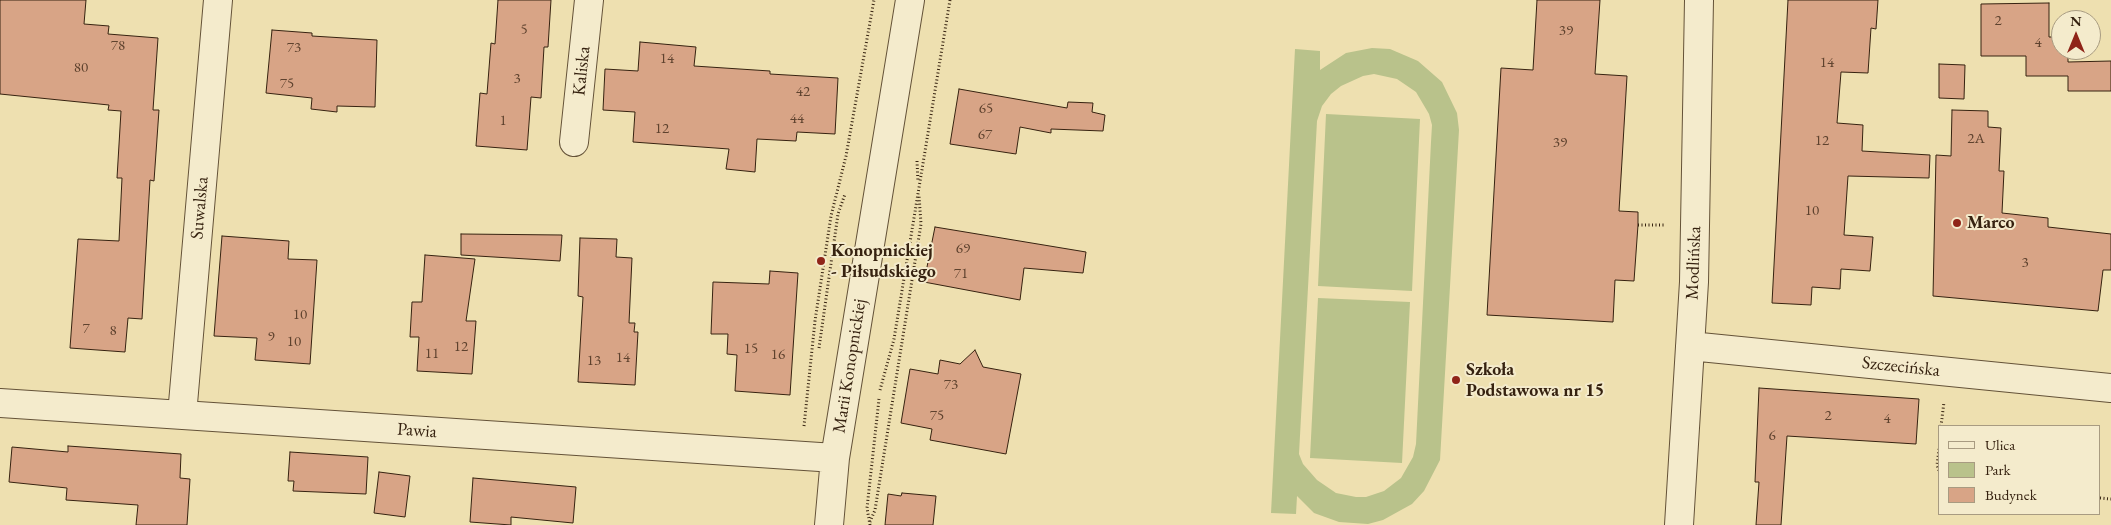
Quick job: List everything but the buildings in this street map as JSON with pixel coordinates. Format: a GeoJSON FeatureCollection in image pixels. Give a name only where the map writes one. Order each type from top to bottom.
{"type":"FeatureCollection","features":[{"type":"Feature","properties":{"kind":"street","name":"Suwalska"},"geometry":{"type":"LineString","coordinates":[[182,415],[218,0]]}},
{"type":"Feature","properties":{"kind":"street","name":"Kaliska"},"geometry":{"type":"LineString","coordinates":[[574,142],[589,0]]}},
{"type":"Feature","properties":{"kind":"street","name":"Marii Konopnickiej"},"geometry":{"type":"LineString","coordinates":[[829,525],[835,458],[910,0]]}},
{"type":"Feature","properties":{"kind":"street","name":"Modlińska"},"geometry":{"type":"LineString","coordinates":[[1679,525],[1696,246],[1698,0]]}},
{"type":"Feature","properties":{"kind":"street","name":"Szczecińska"},"geometry":{"type":"LineString","coordinates":[[1690,346],[2111,388]]}},
{"type":"Feature","properties":{"kind":"street","name":"Pawia"},"geometry":{"type":"LineString","coordinates":[[0,403],[835,458]]}},
{"type":"Feature","properties":{"kind":"path"},"geometry":{"type":"LineString","coordinates":[[801,456],[815,321],[831,216],[846,156],[874,0]]}},
{"type":"Feature","properties":{"kind":"path"},"geometry":{"type":"LineString","coordinates":[[869,524],[867,508],[879,392],[894,340],[919,188],[927,151],[950,0]]}},
{"type":"Feature","properties":{"kind":"path"},"geometry":{"type":"LineString","coordinates":[[869,524],[875,510],[921,224],[917,160]]}},
{"type":"Feature","properties":{"kind":"path"},"geometry":{"type":"LineString","coordinates":[[1638,225],[1673,226]]}},
{"type":"Feature","properties":{"kind":"green space"},"geometry":{"type":"Polygon","coordinates":[[[1372,48],[1390,49],[1418,61],[1442,82],[1457,113],[1459,130],[1440,460],[1424,491],[1412,504],[1383,520],[1368,524],[1339,522],[1314,513],[1297,496],[1296,514],[1271,513],[1295,49],[1320,51],[1320,70],[1346,53],[1372,48]],[[1374,74],[1363,76],[1341,86],[1331,94],[1322,106],[1317,121],[1299,454],[1303,464],[1317,480],[1336,493],[1356,497],[1366,497],[1384,491],[1401,478],[1413,457],[1416,444],[1432,125],[1429,114],[1416,92],[1397,79],[1374,74]]]}},
{"type":"Feature","properties":{"kind":"green space"},"geometry":{"type":"Polygon","coordinates":[[[1326,114],[1420,119],[1412,291],[1318,286],[1326,114]]]}},
{"type":"Feature","properties":{"kind":"green space"},"geometry":{"type":"Polygon","coordinates":[[[1318,298],[1410,302],[1402,463],[1310,458],[1318,298]]]}},
{"type":"Feature","properties":{"kind":"place","name":"Marco"},"geometry":{"type":"Point","coordinates":[1957,223]}},
{"type":"Feature","properties":{"kind":"place","name":"Konopnickiej - Piłsudskiego"},"geometry":{"type":"Point","coordinates":[821,261]}},
{"type":"Feature","properties":{"kind":"place","name":"Szkoła Podstawowa nr 15"},"geometry":{"type":"Point","coordinates":[1456,380]}}]}
